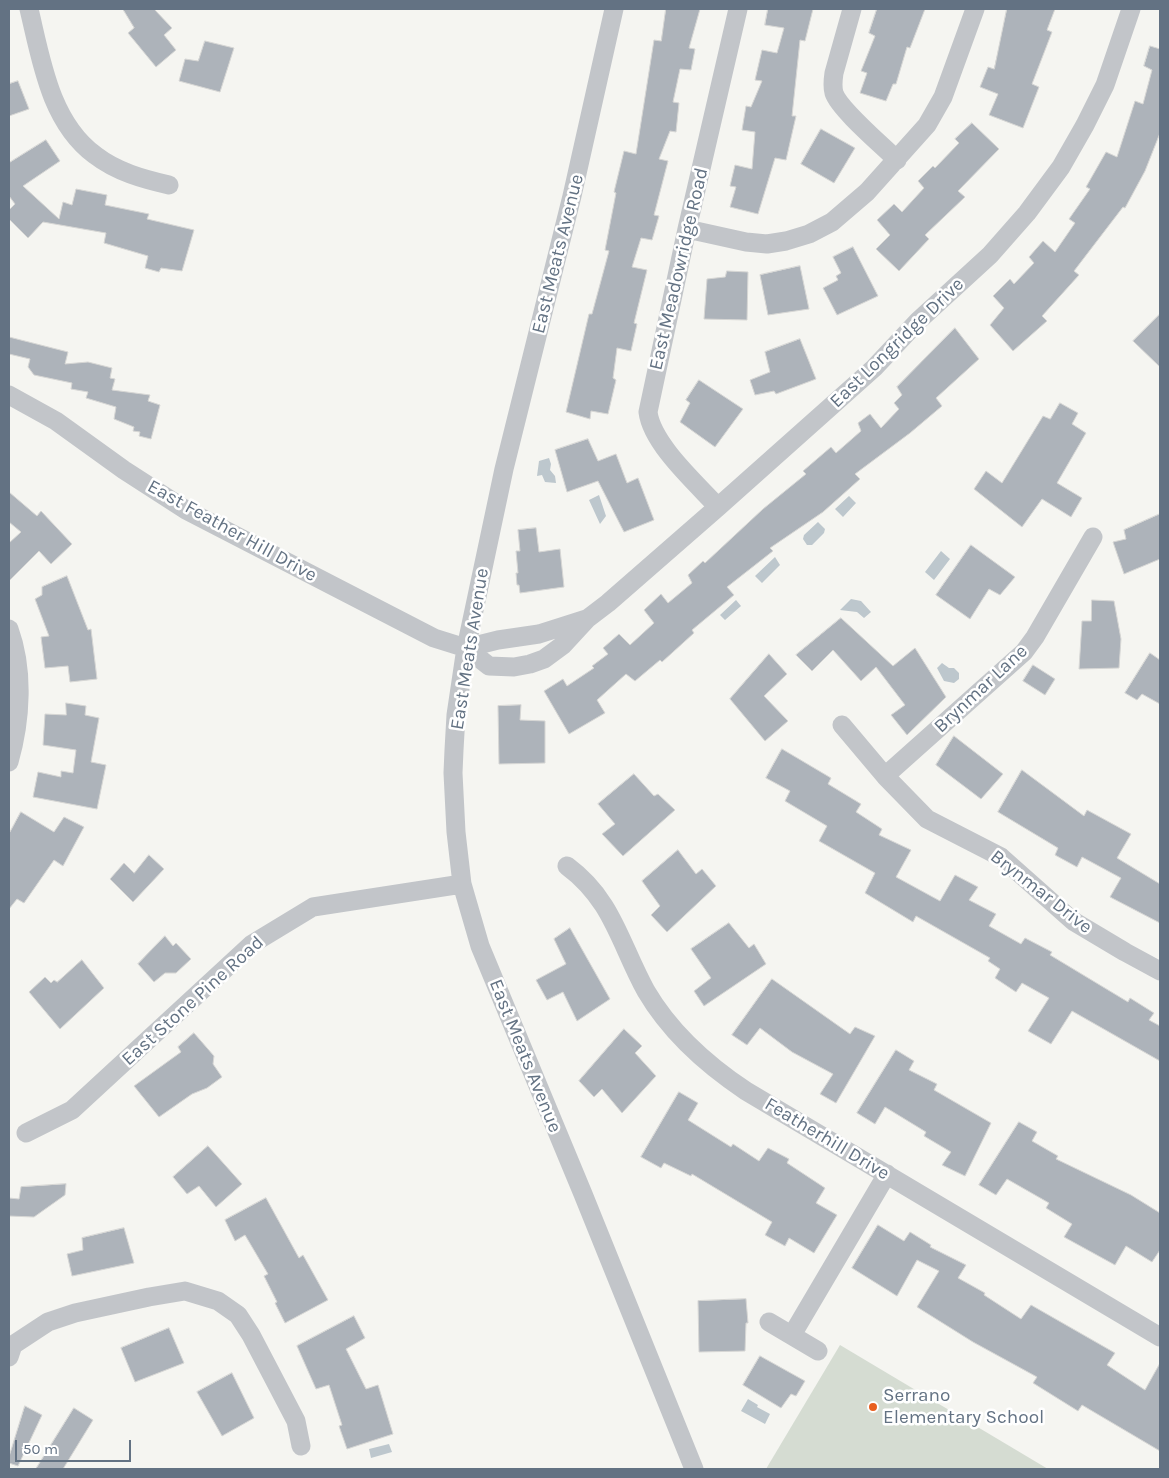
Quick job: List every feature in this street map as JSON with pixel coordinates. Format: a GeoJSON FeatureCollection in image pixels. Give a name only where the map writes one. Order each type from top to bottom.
{"type":"FeatureCollection","features":[{"type":"Feature","properties":{"kind":"street"},"geometry":{"type":"LineString","coordinates":[[29,9],[50,90],[62,115],[78,138],[90,151],[115,167],[144,179],[169,185]]}},
{"type":"Feature","properties":{"kind":"street","name":"East Meats Avenue"},"geometry":{"type":"LineString","coordinates":[[614,9],[572,196],[504,470],[466,648],[456,715],[453,773],[456,832],[462,884],[480,946],[694,1469]]}},
{"type":"Feature","properties":{"kind":"street","name":"East Meadowridge Road"},"geometry":{"type":"LineString","coordinates":[[718,508],[671,455],[649,421],[648,412],[687,229],[738,9]]}},
{"type":"Feature","properties":{"kind":"street"},"geometry":{"type":"LineString","coordinates":[[852,9],[834,73],[832,84],[834,92],[842,106],[897,160]]}},
{"type":"Feature","properties":{"kind":"street"},"geometry":{"type":"LineString","coordinates":[[687,229],[746,242],[767,244],[809,234],[832,222],[849,208],[897,160],[918,137],[935,113],[975,9]]}},
{"type":"Feature","properties":{"kind":"street","name":"East Longridge Drive"},"geometry":{"type":"LineString","coordinates":[[466,648],[489,666],[514,667],[544,659],[563,645],[587,619],[718,508],[874,368],[918,321],[990,255],[1028,213],[1061,167],[1105,85],[1131,9]]}},
{"type":"Feature","properties":{"kind":"street","name":"East Feather Hill Drive"},"geometry":{"type":"LineString","coordinates":[[9,395],[56,421],[124,470],[186,510],[434,638],[466,648]]}},
{"type":"Feature","properties":{"kind":"street","name":"Brynmar Lane"},"geometry":{"type":"LineString","coordinates":[[885,776],[1024,652],[1093,537]]}},
{"type":"Feature","properties":{"kind":"street","name":"East Longridge Drive"},"geometry":{"type":"LineString","coordinates":[[466,648],[498,640],[539,634],[587,619]]}},
{"type":"Feature","properties":{"kind":"street"},"geometry":{"type":"LineString","coordinates":[[9,629],[16,655],[19,696],[18,716],[9,762]]}},
{"type":"Feature","properties":{"kind":"street","name":"Brynmar Drive"},"geometry":{"type":"LineString","coordinates":[[842,725],[885,776],[927,819],[1001,857],[1073,921],[1160,971]]}},
{"type":"Feature","properties":{"kind":"street","name":"Featherhill Drive"},"geometry":{"type":"LineString","coordinates":[[567,866],[586,881],[599,897],[648,993],[678,1033],[715,1069],[746,1091],[1160,1337]]}},
{"type":"Feature","properties":{"kind":"street","name":"East Stone Pine Road"},"geometry":{"type":"LineString","coordinates":[[26,1133],[72,1110],[252,944],[313,907],[462,884]]}},
{"type":"Feature","properties":{"kind":"street"},"geometry":{"type":"LineString","coordinates":[[792,1335],[886,1174]]}},
{"type":"Feature","properties":{"kind":"street"},"geometry":{"type":"LineString","coordinates":[[10,1348],[48,1322],[75,1313],[185,1291],[218,1301],[238,1315],[251,1336],[296,1421],[301,1446]]}},
{"type":"Feature","properties":{"kind":"street"},"geometry":{"type":"LineString","coordinates":[[770,1322],[818,1351]]}},
{"type":"Feature","properties":{"kind":"shaded area"},"geometry":{"type":"Polygon","coordinates":[[[549,458],[550,470],[555,476],[556,483],[545,482],[542,475],[537,476],[539,461],[549,458]]]}},
{"type":"Feature","properties":{"kind":"shaded area"},"geometry":{"type":"Polygon","coordinates":[[[599,495],[606,516],[600,524],[589,500],[599,495]]]}},
{"type":"Feature","properties":{"kind":"shaded area"},"geometry":{"type":"Polygon","coordinates":[[[849,496],[856,503],[843,517],[835,509],[849,496]]]}},
{"type":"Feature","properties":{"kind":"shaded area"},"geometry":{"type":"Polygon","coordinates":[[[818,522],[825,529],[824,533],[812,545],[807,545],[803,539],[804,535],[818,522]]]}},
{"type":"Feature","properties":{"kind":"shaded area"},"geometry":{"type":"Polygon","coordinates":[[[941,551],[950,559],[934,580],[925,572],[941,551]]]}},
{"type":"Feature","properties":{"kind":"shaded area"},"geometry":{"type":"Polygon","coordinates":[[[775,557],[780,565],[762,583],[755,576],[775,557]]]}},
{"type":"Feature","properties":{"kind":"shaded area"},"geometry":{"type":"Polygon","coordinates":[[[851,599],[861,601],[871,612],[864,618],[857,612],[840,610],[851,599]]]}},
{"type":"Feature","properties":{"kind":"shaded area"},"geometry":{"type":"Polygon","coordinates":[[[736,600],[741,606],[725,620],[720,615],[736,600]]]}},
{"type":"Feature","properties":{"kind":"shaded area"},"geometry":{"type":"Polygon","coordinates":[[[942,663],[949,668],[954,668],[959,673],[959,679],[954,683],[944,681],[937,668],[942,663]]]}},
{"type":"Feature","properties":{"kind":"shaded area","name":"Serrano Elementary School"},"geometry":{"type":"Polygon","coordinates":[[[840,1345],[1048,1469],[766,1469],[840,1345]]]}},
{"type":"Feature","properties":{"kind":"shaded area"},"geometry":{"type":"Polygon","coordinates":[[[748,1399],[758,1405],[757,1407],[770,1414],[765,1424],[741,1411],[748,1399]]]}},
{"type":"Feature","properties":{"kind":"shaded area"},"geometry":{"type":"Polygon","coordinates":[[[389,1444],[392,1452],[371,1458],[369,1449],[389,1444]]]}},
{"type":"Feature","properties":{"kind":"building"},"geometry":{"type":"Polygon","coordinates":[[[123,9],[154,9],[172,28],[164,35],[176,50],[156,67],[128,33],[134,28],[123,9]]]}},
{"type":"Feature","properties":{"kind":"building"},"geometry":{"type":"Polygon","coordinates":[[[666,9],[700,9],[689,48],[695,49],[691,70],[680,69],[673,102],[679,103],[676,132],[670,131],[659,159],[668,161],[654,215],[659,216],[652,240],[641,238],[632,267],[647,270],[634,323],[637,324],[631,351],[617,348],[613,378],[616,380],[608,414],[591,411],[590,419],[566,412],[589,314],[592,314],[609,251],[605,250],[616,193],[614,192],[624,151],[636,154],[654,40],[661,41],[666,9]]]}},
{"type":"Feature","properties":{"kind":"building"},"geometry":{"type":"Polygon","coordinates":[[[768,9],[813,9],[805,41],[800,40],[792,116],[796,116],[786,160],[775,158],[758,214],[730,207],[736,187],[730,186],[735,165],[752,169],[755,132],[742,130],[746,106],[751,107],[762,81],[755,80],[762,50],[777,53],[784,28],[765,25],[768,9]]]}},
{"type":"Feature","properties":{"kind":"building"},"geometry":{"type":"Polygon","coordinates":[[[877,9],[925,9],[910,48],[907,47],[896,84],[893,84],[886,101],[860,93],[867,73],[861,71],[875,36],[869,33],[877,9]]]}},
{"type":"Feature","properties":{"kind":"building"},"geometry":{"type":"Polygon","coordinates":[[[1007,9],[1055,9],[1047,30],[1052,32],[1032,84],[1039,87],[1023,128],[989,115],[998,94],[980,87],[988,67],[994,69],[1007,9]]]}},
{"type":"Feature","properties":{"kind":"building"},"geometry":{"type":"Polygon","coordinates":[[[205,41],[234,48],[220,92],[179,81],[185,59],[198,61],[205,41]]]}},
{"type":"Feature","properties":{"kind":"building"},"geometry":{"type":"Polygon","coordinates":[[[1150,46],[1160,49],[1160,133],[1145,171],[1125,208],[1123,207],[1074,271],[1079,275],[1042,316],[1047,321],[1013,351],[990,325],[1004,308],[993,296],[1010,279],[1014,284],[1034,263],[1029,257],[1043,241],[1055,252],[1075,223],[1069,219],[1090,189],[1086,187],[1106,152],[1117,157],[1135,101],[1143,104],[1152,70],[1144,66],[1150,46]]]}},
{"type":"Feature","properties":{"kind":"building"},"geometry":{"type":"Polygon","coordinates":[[[18,81],[29,109],[9,116],[9,84],[18,81]]]}},
{"type":"Feature","properties":{"kind":"building"},"geometry":{"type":"Polygon","coordinates":[[[972,123],[999,149],[958,191],[965,197],[925,235],[929,239],[899,271],[876,249],[890,235],[877,220],[894,204],[902,212],[924,188],[918,181],[933,166],[935,168],[959,143],[955,139],[972,123]]]}},
{"type":"Feature","properties":{"kind":"building"},"geometry":{"type":"Polygon","coordinates":[[[821,129],[855,148],[834,183],[801,164],[821,129]]]}},
{"type":"Feature","properties":{"kind":"building"},"geometry":{"type":"Polygon","coordinates":[[[46,140],[60,161],[23,186],[59,219],[63,202],[72,205],[76,189],[107,195],[105,205],[149,214],[147,219],[194,230],[182,271],[161,268],[159,272],[145,268],[148,256],[104,243],[106,233],[43,222],[28,238],[9,219],[9,210],[15,204],[9,196],[9,163],[46,140]]]}},
{"type":"Feature","properties":{"kind":"building"},"geometry":{"type":"Polygon","coordinates":[[[853,247],[878,296],[837,315],[823,288],[838,280],[836,276],[841,273],[833,257],[853,247]]]}},
{"type":"Feature","properties":{"kind":"building"},"geometry":{"type":"Polygon","coordinates":[[[800,266],[809,309],[768,315],[760,275],[800,266]]]}},
{"type":"Feature","properties":{"kind":"building"},"geometry":{"type":"Polygon","coordinates":[[[727,271],[748,272],[747,320],[704,319],[707,279],[725,277],[727,271]]]}},
{"type":"Feature","properties":{"kind":"building"},"geometry":{"type":"Polygon","coordinates":[[[1160,314],[1160,367],[1133,341],[1160,314]]]}},
{"type":"Feature","properties":{"kind":"building"},"geometry":{"type":"Polygon","coordinates":[[[955,328],[979,359],[936,398],[942,406],[910,433],[855,474],[860,479],[823,512],[770,548],[773,551],[727,587],[734,595],[692,630],[694,633],[662,662],[660,660],[635,681],[626,674],[597,700],[605,713],[569,734],[544,691],[563,679],[567,686],[594,668],[592,666],[608,654],[603,648],[619,634],[630,645],[654,623],[644,610],[661,594],[668,603],[692,583],[688,575],[703,561],[705,563],[763,509],[806,474],[803,471],[831,447],[836,453],[861,431],[858,423],[870,414],[881,428],[899,409],[894,403],[902,395],[897,387],[955,328]]]}},
{"type":"Feature","properties":{"kind":"building"},"geometry":{"type":"Polygon","coordinates":[[[9,337],[68,352],[65,364],[88,362],[112,368],[110,378],[115,379],[112,390],[150,395],[148,401],[160,405],[151,439],[139,436],[140,432],[133,431],[134,427],[114,419],[116,407],[86,398],[88,392],[71,389],[72,383],[34,375],[28,367],[30,359],[9,354],[9,337]]]}},
{"type":"Feature","properties":{"kind":"building"},"geometry":{"type":"Polygon","coordinates":[[[800,339],[816,379],[776,394],[774,391],[755,395],[750,380],[770,372],[765,352],[800,339]]]}},
{"type":"Feature","properties":{"kind":"building"},"geometry":{"type":"Polygon","coordinates":[[[699,380],[743,409],[715,447],[680,422],[690,403],[686,400],[699,380]]]}},
{"type":"Feature","properties":{"kind":"building"},"geometry":{"type":"Polygon","coordinates":[[[1060,403],[1078,413],[1072,424],[1086,433],[1057,483],[1082,498],[1071,517],[1042,499],[1022,527],[974,489],[986,471],[1002,483],[1043,416],[1050,419],[1060,403]]]}},
{"type":"Feature","properties":{"kind":"building"},"geometry":{"type":"Polygon","coordinates":[[[588,439],[598,461],[616,454],[627,483],[638,478],[654,520],[624,532],[598,481],[567,492],[555,450],[588,439]]]}},
{"type":"Feature","properties":{"kind":"building"},"geometry":{"type":"Polygon","coordinates":[[[9,492],[37,516],[41,511],[72,544],[51,564],[39,551],[9,581],[9,543],[21,532],[9,522],[9,492]]]}},
{"type":"Feature","properties":{"kind":"building"},"geometry":{"type":"Polygon","coordinates":[[[1160,514],[1160,559],[1124,574],[1113,542],[1126,539],[1124,530],[1160,514]]]}},
{"type":"Feature","properties":{"kind":"building"},"geometry":{"type":"Polygon","coordinates":[[[536,528],[539,552],[560,549],[564,587],[520,593],[516,573],[518,573],[516,551],[520,551],[518,530],[536,528]]]}},
{"type":"Feature","properties":{"kind":"building"},"geometry":{"type":"Polygon","coordinates":[[[971,545],[1015,577],[1000,595],[989,589],[970,619],[936,595],[971,545]]]}},
{"type":"Feature","properties":{"kind":"building"},"geometry":{"type":"Polygon","coordinates":[[[67,576],[88,630],[91,629],[97,679],[70,682],[68,666],[45,668],[41,637],[49,636],[35,599],[42,595],[42,587],[67,576]]]}},
{"type":"Feature","properties":{"kind":"building"},"geometry":{"type":"Polygon","coordinates":[[[1092,600],[1114,601],[1121,639],[1119,668],[1079,669],[1082,621],[1091,621],[1092,600]]]}},
{"type":"Feature","properties":{"kind":"building"},"geometry":{"type":"Polygon","coordinates":[[[841,618],[893,666],[915,648],[946,697],[907,735],[891,715],[905,705],[876,667],[861,681],[833,650],[812,671],[796,655],[841,618]]]}},
{"type":"Feature","properties":{"kind":"building"},"geometry":{"type":"Polygon","coordinates":[[[1150,653],[1160,660],[1160,704],[1142,694],[1137,700],[1125,693],[1150,653]]]}},
{"type":"Feature","properties":{"kind":"building"},"geometry":{"type":"Polygon","coordinates":[[[769,654],[787,674],[764,696],[788,721],[765,741],[730,699],[769,654]]]}},
{"type":"Feature","properties":{"kind":"building"},"geometry":{"type":"Polygon","coordinates":[[[1033,665],[1055,679],[1045,695],[1023,681],[1033,665]]]}},
{"type":"Feature","properties":{"kind":"building"},"geometry":{"type":"Polygon","coordinates":[[[66,703],[86,706],[85,715],[99,718],[91,762],[106,765],[97,809],[33,797],[38,772],[61,777],[61,771],[73,773],[76,750],[43,745],[45,714],[66,715],[66,703]]]}},
{"type":"Feature","properties":{"kind":"building"},"geometry":{"type":"Polygon","coordinates":[[[521,705],[520,720],[545,721],[545,763],[499,764],[498,706],[521,705]]]}},
{"type":"Feature","properties":{"kind":"building"},"geometry":{"type":"Polygon","coordinates":[[[954,736],[1003,774],[981,799],[936,765],[954,736]]]}},
{"type":"Feature","properties":{"kind":"building"},"geometry":{"type":"Polygon","coordinates":[[[782,749],[831,778],[828,784],[861,804],[856,812],[882,829],[879,835],[911,850],[896,877],[940,901],[955,875],[978,887],[969,900],[996,914],[989,926],[1021,944],[1025,938],[1052,952],[1050,955],[1128,1002],[1130,998],[1154,1013],[1149,1020],[1160,1026],[1160,1061],[1072,1011],[1051,1044],[1028,1031],[1049,998],[1022,983],[1016,992],[995,978],[1000,969],[988,961],[990,958],[916,916],[913,922],[865,893],[875,873],[819,841],[827,826],[785,801],[790,791],[766,778],[782,749]]]}},
{"type":"Feature","properties":{"kind":"building"},"geometry":{"type":"Polygon","coordinates":[[[1022,770],[1084,816],[1087,810],[1131,834],[1117,858],[1160,884],[1160,923],[1110,897],[1121,878],[1082,857],[1077,867],[1055,855],[1058,848],[998,812],[1022,770]]]}},
{"type":"Feature","properties":{"kind":"building"},"geometry":{"type":"Polygon","coordinates":[[[634,774],[654,796],[658,794],[675,810],[623,856],[602,834],[615,824],[598,804],[634,774]]]}},
{"type":"Feature","properties":{"kind":"building"},"geometry":{"type":"Polygon","coordinates":[[[21,812],[54,832],[64,817],[84,827],[63,866],[54,860],[24,903],[17,899],[9,909],[9,834],[21,812]]]}},
{"type":"Feature","properties":{"kind":"building"},"geometry":{"type":"Polygon","coordinates":[[[678,850],[696,874],[702,869],[716,886],[667,932],[651,915],[660,906],[642,881],[678,850]]]}},
{"type":"Feature","properties":{"kind":"building"},"geometry":{"type":"Polygon","coordinates":[[[149,855],[164,869],[133,902],[110,879],[124,863],[134,873],[149,855]]]}},
{"type":"Feature","properties":{"kind":"building"},"geometry":{"type":"Polygon","coordinates":[[[729,923],[749,948],[754,944],[766,964],[704,1006],[694,991],[711,978],[691,949],[729,923]]]}},
{"type":"Feature","properties":{"kind":"building"},"geometry":{"type":"Polygon","coordinates":[[[570,928],[610,999],[577,1021],[563,992],[547,1000],[536,980],[566,964],[554,939],[570,928]]]}},
{"type":"Feature","properties":{"kind":"building"},"geometry":{"type":"Polygon","coordinates":[[[165,936],[173,946],[176,943],[191,959],[176,973],[165,973],[154,982],[138,964],[165,936]]]}},
{"type":"Feature","properties":{"kind":"building"},"geometry":{"type":"Polygon","coordinates":[[[82,960],[104,988],[60,1029],[29,992],[45,977],[51,983],[54,980],[57,982],[82,960]]]}},
{"type":"Feature","properties":{"kind":"building"},"geometry":{"type":"Polygon","coordinates":[[[772,979],[850,1034],[855,1027],[875,1036],[836,1103],[820,1094],[833,1074],[792,1052],[760,1028],[747,1045],[732,1035],[772,979]]]}},
{"type":"Feature","properties":{"kind":"building"},"geometry":{"type":"Polygon","coordinates":[[[624,1029],[642,1046],[635,1053],[656,1076],[622,1113],[602,1089],[594,1097],[579,1081],[624,1029]]]}},
{"type":"Feature","properties":{"kind":"building"},"geometry":{"type":"Polygon","coordinates":[[[194,1033],[214,1056],[213,1064],[222,1077],[207,1088],[192,1094],[159,1117],[134,1086],[181,1052],[178,1047],[194,1033]]]}},
{"type":"Feature","properties":{"kind":"building"},"geometry":{"type":"Polygon","coordinates":[[[896,1050],[914,1061],[909,1070],[937,1084],[934,1090],[991,1123],[965,1176],[942,1165],[951,1152],[924,1136],[926,1132],[885,1107],[875,1124],[857,1113],[896,1050]]]}},
{"type":"Feature","properties":{"kind":"building"},"geometry":{"type":"Polygon","coordinates":[[[679,1092],[698,1103],[688,1120],[731,1147],[733,1144],[759,1161],[768,1148],[789,1159],[787,1163],[825,1188],[816,1203],[837,1215],[814,1253],[789,1238],[785,1246],[765,1235],[772,1222],[692,1174],[691,1176],[664,1163],[661,1168],[641,1157],[679,1092]]]}},
{"type":"Feature","properties":{"kind":"building"},"geometry":{"type":"Polygon","coordinates":[[[1019,1122],[1037,1132],[1032,1141],[1058,1156],[1056,1159],[1131,1195],[1160,1213],[1160,1250],[1152,1262],[1126,1246],[1115,1265],[1064,1237],[1072,1224],[1046,1208],[1049,1203],[1007,1179],[996,1195],[979,1185],[1019,1122]]]}},
{"type":"Feature","properties":{"kind":"building"},"geometry":{"type":"Polygon","coordinates":[[[208,1146],[242,1184],[216,1207],[199,1186],[187,1194],[173,1177],[208,1146]]]}},
{"type":"Feature","properties":{"kind":"building"},"geometry":{"type":"Polygon","coordinates":[[[66,1184],[65,1195],[34,1217],[9,1216],[9,1198],[19,1199],[21,1187],[66,1184]]]}},
{"type":"Feature","properties":{"kind":"building"},"geometry":{"type":"Polygon","coordinates":[[[266,1198],[299,1258],[303,1255],[328,1300],[285,1323],[264,1276],[268,1274],[245,1235],[235,1241],[225,1220],[266,1198]]]}},
{"type":"Feature","properties":{"kind":"building"},"geometry":{"type":"Polygon","coordinates":[[[878,1225],[904,1241],[910,1232],[931,1245],[930,1247],[966,1265],[958,1278],[985,1293],[984,1295],[1021,1319],[1031,1305],[1115,1353],[1107,1365],[1145,1390],[1160,1363],[1160,1451],[1082,1405],[1078,1411],[1033,1383],[1037,1377],[973,1342],[917,1307],[939,1271],[917,1260],[897,1296],[852,1268],[878,1225]]]}},
{"type":"Feature","properties":{"kind":"building"},"geometry":{"type":"Polygon","coordinates":[[[124,1228],[134,1263],[72,1276],[67,1254],[83,1250],[82,1238],[124,1228]]]}},
{"type":"Feature","properties":{"kind":"building"},"geometry":{"type":"Polygon","coordinates":[[[746,1299],[748,1323],[746,1323],[745,1351],[699,1352],[698,1301],[746,1299]]]}},
{"type":"Feature","properties":{"kind":"building"},"geometry":{"type":"Polygon","coordinates":[[[354,1316],[365,1338],[346,1349],[366,1389],[378,1385],[393,1434],[347,1449],[339,1426],[342,1425],[329,1385],[316,1389],[297,1346],[354,1316]]]}},
{"type":"Feature","properties":{"kind":"building"},"geometry":{"type":"Polygon","coordinates":[[[169,1328],[184,1363],[135,1382],[121,1348],[169,1328]]]}},
{"type":"Feature","properties":{"kind":"building"},"geometry":{"type":"Polygon","coordinates":[[[760,1356],[805,1381],[796,1396],[791,1394],[781,1408],[743,1385],[760,1356]]]}},
{"type":"Feature","properties":{"kind":"building"},"geometry":{"type":"Polygon","coordinates":[[[232,1373],[254,1418],[222,1436],[197,1392],[232,1373]]]}},
{"type":"Feature","properties":{"kind":"building"},"geometry":{"type":"Polygon","coordinates":[[[25,1406],[42,1415],[18,1466],[9,1463],[9,1457],[25,1406]]]}},
{"type":"Feature","properties":{"kind":"building"},"geometry":{"type":"Polygon","coordinates":[[[74,1408],[93,1420],[63,1469],[36,1469],[74,1408]]]}},
{"type":"Feature","properties":{"kind":"place","name":"Serrano Elementary School"},"geometry":{"type":"Point","coordinates":[873,1407]}}]}
